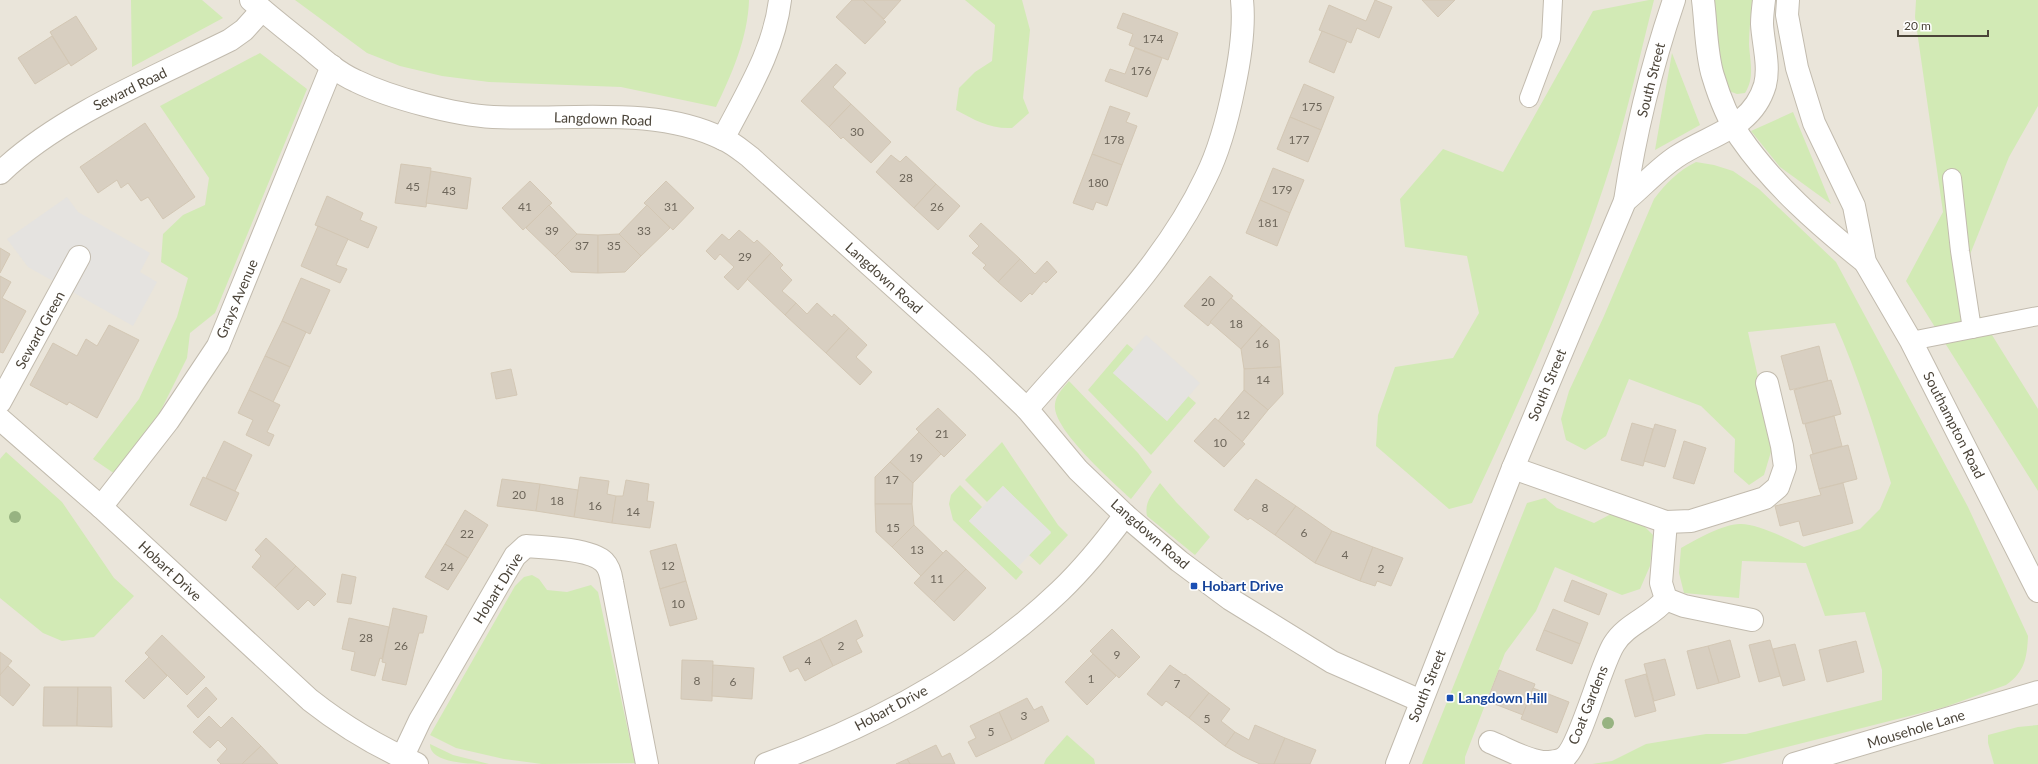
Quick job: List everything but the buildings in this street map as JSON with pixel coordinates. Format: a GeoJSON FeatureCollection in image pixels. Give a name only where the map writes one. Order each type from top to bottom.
{"type":"FeatureCollection","features":[{"type":"Feature","properties":{"kind":"street"},"geometry":{"type":"LineString","coordinates":[[723,139],[761,64],[773,35],[780,0]]}},
{"type":"Feature","properties":{"kind":"street"},"geometry":{"type":"LineString","coordinates":[[1027,408],[1135,286],[1177,230],[1201,188],[1218,147],[1233,91],[1242,40],[1242,0]]}},
{"type":"Feature","properties":{"kind":"street","name":"South Street"},"geometry":{"type":"LineString","coordinates":[[1396,764],[1512,468],[1625,201],[1632,156],[1663,33],[1674,0]]}},
{"type":"Feature","properties":{"kind":"street","name":"Southampton Road"},"geometry":{"type":"LineString","coordinates":[[1703,0],[1712,74],[1734,126],[1759,162],[1821,226],[1865,262]]}},
{"type":"Feature","properties":{"kind":"street"},"geometry":{"type":"LineString","coordinates":[[1625,201],[1676,157],[1734,126],[1749,114],[1759,100],[1765,84],[1766,64],[1762,23],[1764,0]]}},
{"type":"Feature","properties":{"kind":"street","name":"Southampton Road"},"geometry":{"type":"LineString","coordinates":[[1788,0],[1787,15],[1797,68],[1814,123],[1854,206],[1865,262],[1911,341],[2038,591]]}},
{"type":"Feature","properties":{"kind":"street","name":"Langdown Road"},"geometry":{"type":"LineString","coordinates":[[256,5],[332,66],[356,81],[378,90],[459,113],[493,117],[567,116],[644,118],[697,129],[723,139],[750,157],[937,324],[1027,408],[1078,470],[1125,515],[1179,561],[1230,600],[1332,662],[1421,701]]}},
{"type":"Feature","properties":{"kind":"street","name":"Seward Road"},"geometry":{"type":"LineString","coordinates":[[0,173],[16,157],[87,111],[230,40],[244,30],[256,5]]}},
{"type":"Feature","properties":{"kind":"street","name":"Grays Avenue"},"geometry":{"type":"LineString","coordinates":[[101,507],[168,421],[218,346],[332,66]]}},
{"type":"Feature","properties":{"kind":"street","name":"Seward Green"},"geometry":{"type":"LineString","coordinates":[[0,402],[80,257]]}},
{"type":"Feature","properties":{"kind":"street"},"geometry":{"type":"LineString","coordinates":[[1512,468],[1666,522],[1692,521],[1765,498],[1778,487],[1785,467],[1782,446],[1767,383]]}},
{"type":"Feature","properties":{"kind":"street","name":"Hobart Drive"},"geometry":{"type":"LineString","coordinates":[[0,419],[101,507],[310,700],[337,721],[368,740],[410,761],[420,720],[515,556],[526,546],[536,546],[592,555],[604,560],[608,566],[612,582],[647,764]]}},
{"type":"Feature","properties":{"kind":"street","name":"Hobart Drive"},"geometry":{"type":"LineString","coordinates":[[766,764],[861,725],[892,709],[977,658],[1022,624],[1059,592],[1095,553],[1125,515]]}},
{"type":"Feature","properties":{"kind":"street"},"geometry":{"type":"LineString","coordinates":[[1666,522],[1661,583],[1666,598],[1684,606],[1752,620]]}},
{"type":"Feature","properties":{"kind":"street","name":"Coat Gardens"},"geometry":{"type":"LineString","coordinates":[[1490,742],[1538,761],[1553,762],[1565,758],[1574,744],[1604,663],[1614,643],[1624,632],[1652,613],[1666,598]]}},
{"type":"Feature","properties":{"kind":"street","name":"Mousehole Lane"},"geometry":{"type":"LineString","coordinates":[[1805,763],[2038,692]]}},
{"type":"Feature","properties":{"kind":"lane"},"geometry":{"type":"LineString","coordinates":[[1529,98],[1551,39],[1553,0]]}},
{"type":"Feature","properties":{"kind":"lane"},"geometry":{"type":"LineString","coordinates":[[1952,178],[1960,251],[1972,329]]}},
{"type":"Feature","properties":{"kind":"lane"},"geometry":{"type":"LineString","coordinates":[[1911,341],[2038,316]]}},
{"type":"Feature","properties":{"kind":"shaded area"},"geometry":{"type":"Polygon","coordinates":[[[0,0],[2038,0],[2038,764],[0,764],[0,0]]]}},
{"type":"Feature","properties":{"kind":"shaded area"},"geometry":{"type":"Polygon","coordinates":[[[67,197],[78,212],[150,253],[140,272],[157,282],[133,326],[28,267],[7,239],[67,197]]]}},
{"type":"Feature","properties":{"kind":"shaded area"},"geometry":{"type":"Polygon","coordinates":[[[1146,335],[1200,383],[1167,421],[1113,373],[1146,335]]]}},
{"type":"Feature","properties":{"kind":"shaded area"},"geometry":{"type":"Polygon","coordinates":[[[1003,486],[1051,532],[1018,567],[969,521],[1003,486]]]}},
{"type":"Feature","properties":{"kind":"green space"},"geometry":{"type":"Polygon","coordinates":[[[131,0],[202,0],[223,18],[132,67],[131,0]]]}},
{"type":"Feature","properties":{"kind":"green space"},"geometry":{"type":"Polygon","coordinates":[[[295,0],[749,0],[746,28],[738,55],[728,82],[716,107],[621,87],[489,82],[442,76],[400,66],[367,53],[295,0]]]}},
{"type":"Feature","properties":{"kind":"green space"},"geometry":{"type":"Polygon","coordinates":[[[965,0],[1022,0],[1030,30],[1023,98],[1029,113],[1012,128],[989,125],[956,110],[959,88],[975,72],[992,61],[995,25],[965,0]]]}},
{"type":"Feature","properties":{"kind":"green space"},"geometry":{"type":"Polygon","coordinates":[[[1654,0],[1617,144],[1597,208],[1581,251],[1529,378],[1472,503],[1449,509],[1376,446],[1378,415],[1395,367],[1453,358],[1479,313],[1467,256],[1405,247],[1400,199],[1443,149],[1503,172],[1593,11],[1654,0]]]}},
{"type":"Feature","properties":{"kind":"green space"},"geometry":{"type":"Polygon","coordinates":[[[1715,0],[1752,0],[1749,44],[1751,76],[1745,93],[1737,94],[1729,91],[1718,46],[1715,0]]]}},
{"type":"Feature","properties":{"kind":"green space"},"geometry":{"type":"Polygon","coordinates":[[[1916,0],[2038,0],[2038,106],[2009,157],[1959,282],[2038,409],[2038,491],[1906,281],[1943,212],[1915,17],[1916,0]]]}},
{"type":"Feature","properties":{"kind":"green space"},"geometry":{"type":"Polygon","coordinates":[[[260,53],[307,89],[215,313],[190,333],[187,358],[154,424],[115,474],[93,459],[139,399],[177,317],[188,278],[161,262],[163,234],[183,215],[205,205],[209,178],[160,106],[260,53]]]}},
{"type":"Feature","properties":{"kind":"green space"},"geometry":{"type":"Polygon","coordinates":[[[1672,53],[1700,125],[1655,150],[1672,53]]]}},
{"type":"Feature","properties":{"kind":"green space"},"geometry":{"type":"Polygon","coordinates":[[[1793,112],[1831,204],[1780,167],[1751,131],[1793,112]]]}},
{"type":"Feature","properties":{"kind":"green space"},"geometry":{"type":"Polygon","coordinates":[[[1696,162],[1714,165],[1733,171],[1759,189],[1836,262],[1968,507],[2028,636],[2026,657],[2024,664],[2017,675],[2006,685],[1945,707],[1720,764],[1592,764],[1612,761],[1646,744],[1706,734],[1746,734],[1882,700],[1882,670],[1865,612],[1825,616],[1806,563],[1742,561],[1739,598],[1684,593],[1679,573],[1681,548],[1727,526],[1741,524],[1756,526],[1773,532],[1804,547],[1860,529],[1880,509],[1891,483],[1866,402],[1835,323],[1748,332],[1773,445],[1764,475],[1749,485],[1734,472],[1735,439],[1701,406],[1629,379],[1606,436],[1585,450],[1566,440],[1561,419],[1569,391],[1604,316],[1654,199],[1673,178],[1696,162]]]}},
{"type":"Feature","properties":{"kind":"green space"},"geometry":{"type":"Polygon","coordinates":[[[1127,344],[1134,350],[1113,373],[1167,421],[1188,396],[1196,403],[1151,455],[1088,390],[1127,344]]]}},
{"type":"Feature","properties":{"kind":"green space"},"geometry":{"type":"Polygon","coordinates":[[[1069,381],[1138,453],[1152,472],[1131,499],[1085,454],[1063,427],[1056,414],[1055,404],[1058,395],[1069,381]]]}},
{"type":"Feature","properties":{"kind":"green space"},"geometry":{"type":"Polygon","coordinates":[[[1002,442],[1058,525],[1068,535],[1040,565],[1029,555],[1051,533],[1003,486],[987,502],[965,480],[1002,442]]]}},
{"type":"Feature","properties":{"kind":"green space"},"geometry":{"type":"Polygon","coordinates":[[[6,452],[62,502],[114,578],[134,596],[94,637],[62,641],[43,633],[0,598],[0,459],[6,452]]]}},
{"type":"Feature","properties":{"kind":"green space"},"geometry":{"type":"Polygon","coordinates":[[[1160,483],[1210,537],[1195,555],[1147,516],[1146,511],[1148,502],[1160,483]]]}},
{"type":"Feature","properties":{"kind":"green space"},"geometry":{"type":"Polygon","coordinates":[[[960,485],[982,507],[969,521],[1023,572],[1016,580],[953,520],[949,504],[951,495],[960,485]]]}},
{"type":"Feature","properties":{"kind":"green space"},"geometry":{"type":"Polygon","coordinates":[[[1545,498],[1557,508],[1594,523],[1613,513],[1642,524],[1653,535],[1650,566],[1640,589],[1622,595],[1555,567],[1536,611],[1505,653],[1465,757],[1465,764],[1422,764],[1527,503],[1545,498]]]}},
{"type":"Feature","properties":{"kind":"green space"},"geometry":{"type":"Polygon","coordinates":[[[532,575],[539,579],[547,590],[567,592],[591,585],[598,592],[635,763],[542,764],[504,759],[456,748],[430,735],[515,586],[524,577],[532,575]]]}},
{"type":"Feature","properties":{"kind":"green space"},"geometry":{"type":"Polygon","coordinates":[[[2038,725],[2038,764],[1994,764],[1988,743],[1988,735],[2018,727],[2038,725]]]}},
{"type":"Feature","properties":{"kind":"green space"},"geometry":{"type":"Polygon","coordinates":[[[1067,735],[1094,759],[1095,764],[1044,764],[1046,759],[1067,735]]]}},
{"type":"Feature","properties":{"kind":"green space"},"geometry":{"type":"Polygon","coordinates":[[[430,744],[453,755],[489,764],[453,762],[444,759],[437,756],[432,751],[430,744]]]}},
{"type":"Feature","properties":{"kind":"place","name":"Hobart Drive"},"geometry":{"type":"Point","coordinates":[1194,586]}},
{"type":"Feature","properties":{"kind":"place","name":"Langdown Hill"},"geometry":{"type":"Point","coordinates":[1450,698]}}]}
